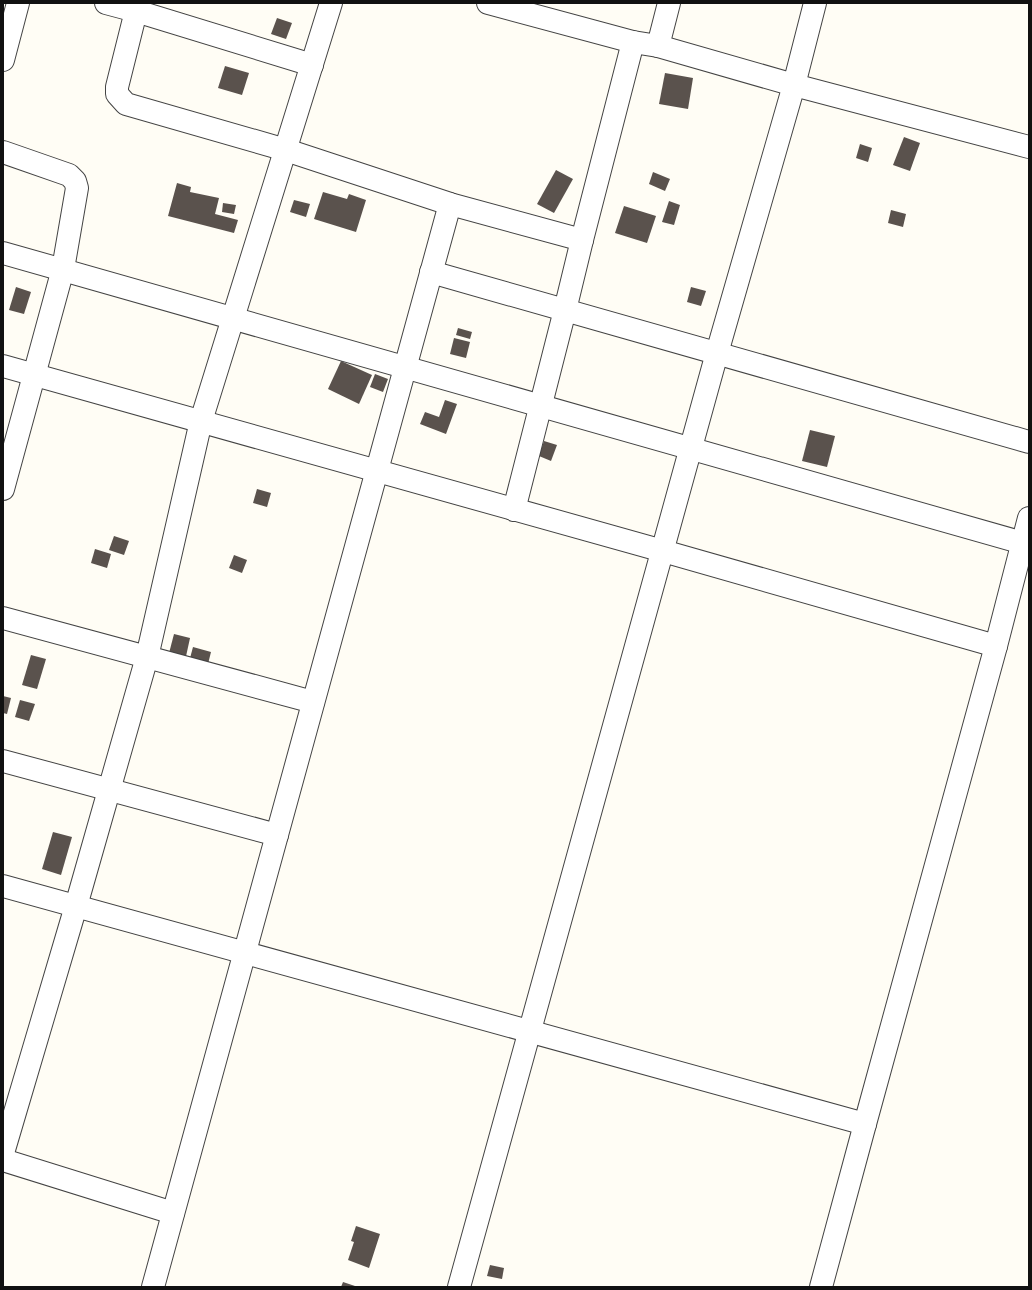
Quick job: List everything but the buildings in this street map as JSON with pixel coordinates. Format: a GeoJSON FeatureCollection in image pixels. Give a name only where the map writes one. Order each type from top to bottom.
{"type":"FeatureCollection","features":[{"type":"Feature","properties":{"kind":"street"},"geometry":{"type":"LineString","coordinates":[[3,60],[18,3]]}},
{"type":"Feature","properties":{"kind":"street"},"geometry":{"type":"LineString","coordinates":[[106,3],[137,7],[312,65]]}},
{"type":"Feature","properties":{"kind":"street"},"geometry":{"type":"LineString","coordinates":[[3,1153],[76,906],[147,657],[201,421],[331,3]]}},
{"type":"Feature","properties":{"kind":"street"},"geometry":{"type":"LineString","coordinates":[[488,3],[633,42],[658,46],[1029,147]]}},
{"type":"Feature","properties":{"kind":"street"},"geometry":{"type":"LineString","coordinates":[[658,46],[669,3]]}},
{"type":"Feature","properties":{"kind":"street"},"geometry":{"type":"LineString","coordinates":[[458,1287],[692,449],[717,353],[794,84],[815,3]]}},
{"type":"Feature","properties":{"kind":"street"},"geometry":{"type":"LineString","coordinates":[[137,7],[117,87],[117,94],[126,104],[286,150],[450,204],[582,240]]}},
{"type":"Feature","properties":{"kind":"street"},"geometry":{"type":"LineString","coordinates":[[514,510],[633,42]]}},
{"type":"Feature","properties":{"kind":"street"},"geometry":{"type":"LineString","coordinates":[[3,152],[69,175],[76,184],[77,188],[63,270],[4,483]]}},
{"type":"Feature","properties":{"kind":"street"},"geometry":{"type":"LineString","coordinates":[[153,1287],[172,1213],[450,204]]}},
{"type":"Feature","properties":{"kind":"street"},"geometry":{"type":"LineString","coordinates":[[3,253],[1023,543]]}},
{"type":"Feature","properties":{"kind":"street"},"geometry":{"type":"LineString","coordinates":[[431,272],[1029,442]]}},
{"type":"Feature","properties":{"kind":"street"},"geometry":{"type":"LineString","coordinates":[[3,366],[996,646]]}},
{"type":"Feature","properties":{"kind":"street"},"geometry":{"type":"LineString","coordinates":[[821,1287],[864,1124],[996,646],[1029,518]]}},
{"type":"Feature","properties":{"kind":"street"},"geometry":{"type":"LineString","coordinates":[[3,618],[313,702]]}},
{"type":"Feature","properties":{"kind":"street"},"geometry":{"type":"LineString","coordinates":[[3,761],[277,835]]}},
{"type":"Feature","properties":{"kind":"street"},"geometry":{"type":"LineString","coordinates":[[3,886],[864,1124]]}},
{"type":"Feature","properties":{"kind":"street"},"geometry":{"type":"LineString","coordinates":[[3,1160],[172,1213]]}}]}
